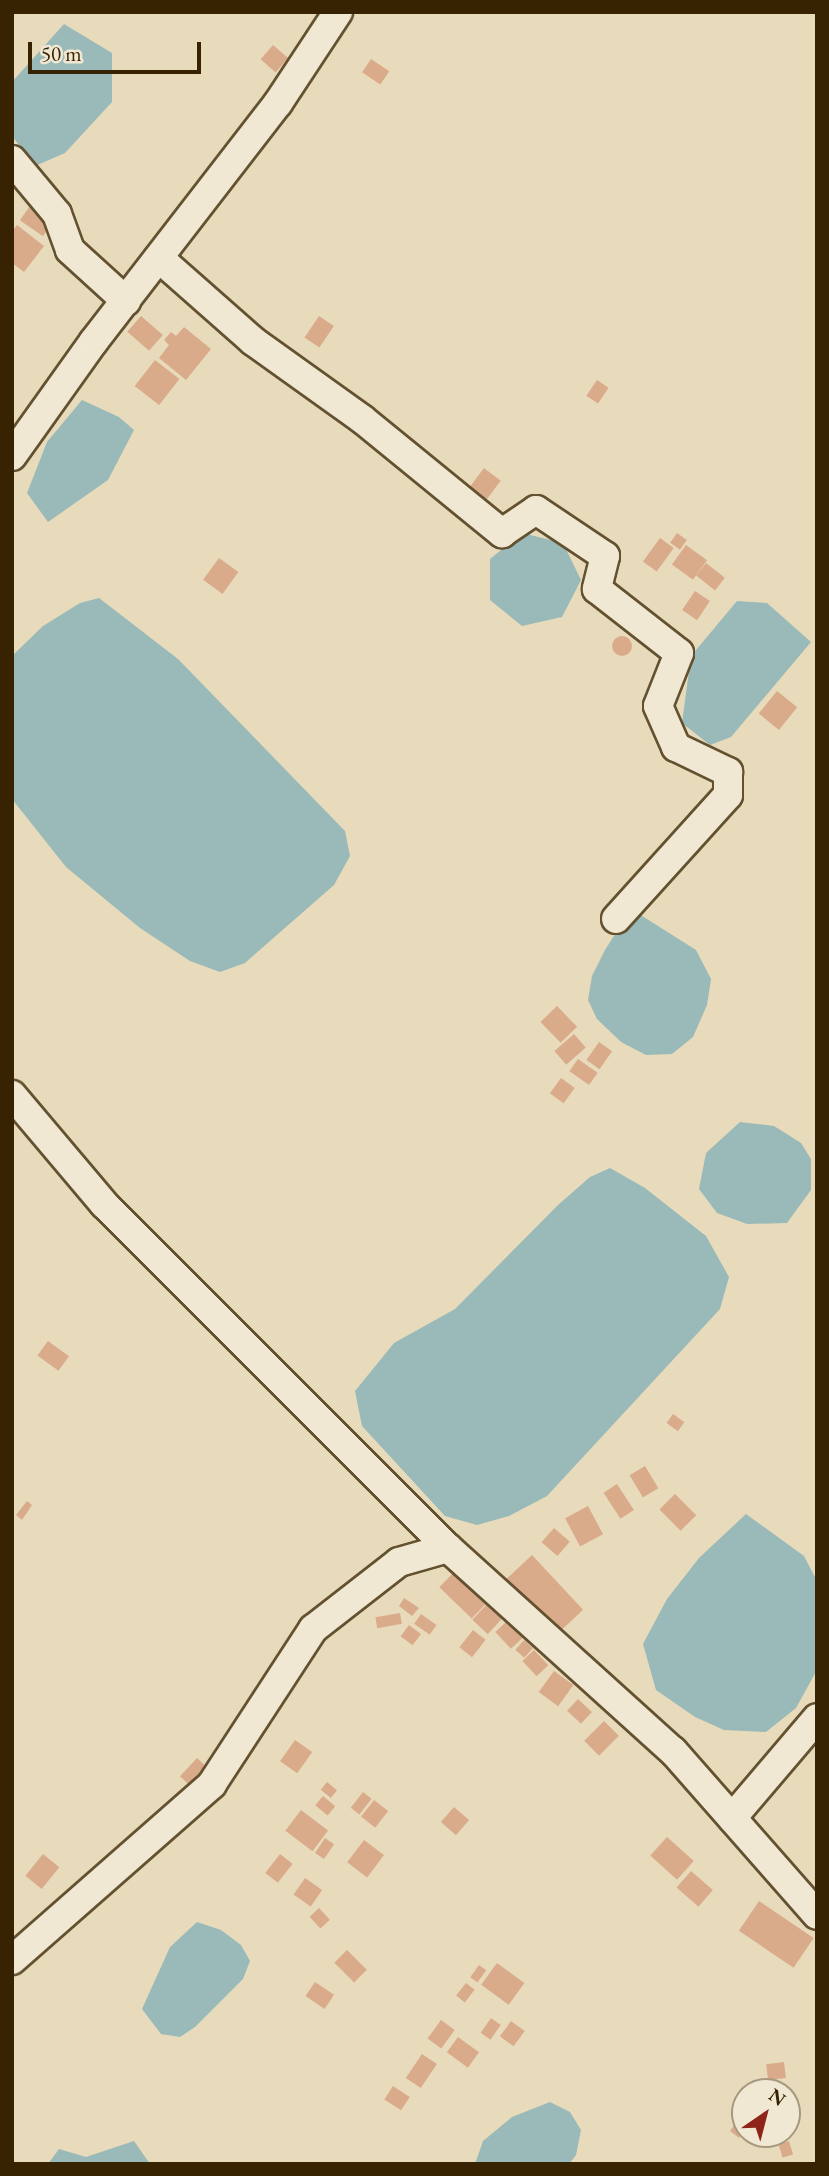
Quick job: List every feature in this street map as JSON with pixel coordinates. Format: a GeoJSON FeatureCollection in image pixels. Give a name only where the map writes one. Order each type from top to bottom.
{"type":"FeatureCollection","features":[{"type":"Feature","properties":{"kind":"street"},"geometry":{"type":"LineString","coordinates":[[12,456],[278,103],[338,12]]}},
{"type":"Feature","properties":{"kind":"street"},"geometry":{"type":"LineString","coordinates":[[12,160],[57,214],[70,250],[127,301]]}},
{"type":"Feature","properties":{"kind":"street"},"geometry":{"type":"LineString","coordinates":[[159,258],[253,341],[362,419],[502,533],[536,510],[605,556],[597,589],[679,653],[658,706],[676,747],[728,772],[728,795],[616,919]]}},
{"type":"Feature","properties":{"kind":"street"},"geometry":{"type":"LineString","coordinates":[[12,1095],[104,1204],[448,1548],[673,1751],[817,1915]]}},
{"type":"Feature","properties":{"kind":"street"},"geometry":{"type":"LineString","coordinates":[[12,1960],[212,1784],[313,1629],[399,1563],[448,1548]]}},
{"type":"Feature","properties":{"kind":"street"},"geometry":{"type":"LineString","coordinates":[[732,1818],[817,1718]]}},
{"type":"Feature","properties":{"kind":"water"},"geometry":{"type":"Polygon","coordinates":[[[64,24],[112,53],[112,102],[65,153],[35,166],[12,136],[12,82],[64,24]]]}},
{"type":"Feature","properties":{"kind":"water"},"geometry":{"type":"Polygon","coordinates":[[[82,400],[119,417],[134,430],[108,480],[48,522],[27,493],[47,442],[82,400]]]}},
{"type":"Feature","properties":{"kind":"water"},"geometry":{"type":"Polygon","coordinates":[[[522,533],[563,543],[581,580],[562,617],[522,626],[490,600],[490,559],[522,533]]]}},
{"type":"Feature","properties":{"kind":"water"},"geometry":{"type":"Polygon","coordinates":[[[99,598],[178,659],[345,831],[350,856],[334,885],[245,963],[220,972],[190,961],[140,928],[66,867],[12,799],[12,656],[43,626],[80,603],[99,598]]]}},
{"type":"Feature","properties":{"kind":"water"},"geometry":{"type":"Polygon","coordinates":[[[737,601],[767,603],[811,642],[731,737],[710,745],[682,723],[691,656],[737,601]]]}},
{"type":"Feature","properties":{"kind":"water"},"geometry":{"type":"Polygon","coordinates":[[[639,914],[696,950],[711,979],[707,1005],[693,1037],[672,1054],[646,1055],[621,1042],[597,1019],[588,1000],[592,976],[605,950],[624,920],[639,914]]]}},
{"type":"Feature","properties":{"kind":"water"},"geometry":{"type":"Polygon","coordinates":[[[740,1122],[774,1126],[801,1143],[811,1159],[811,1190],[787,1223],[747,1224],[717,1213],[699,1189],[706,1153],[740,1122]]]}},
{"type":"Feature","properties":{"kind":"water"},"geometry":{"type":"Polygon","coordinates":[[[610,1168],[645,1188],[706,1236],[729,1277],[720,1309],[547,1496],[509,1516],[477,1525],[445,1516],[362,1426],[355,1391],[394,1343],[455,1309],[558,1205],[590,1177],[610,1168]]]}},
{"type":"Feature","properties":{"kind":"water"},"geometry":{"type":"Polygon","coordinates":[[[746,1514],[804,1556],[817,1581],[817,1670],[796,1708],[766,1732],[724,1730],[695,1717],[656,1690],[643,1644],[667,1599],[699,1558],[746,1514]]]}},
{"type":"Feature","properties":{"kind":"water"},"geometry":{"type":"Polygon","coordinates":[[[197,1922],[221,1930],[241,1945],[250,1961],[243,1979],[195,2027],[180,2037],[161,2034],[142,2009],[170,1947],[197,1922]]]}},
{"type":"Feature","properties":{"kind":"water"},"geometry":{"type":"Polygon","coordinates":[[[550,2102],[570,2112],[581,2130],[576,2155],[569,2164],[475,2164],[483,2141],[512,2117],[550,2102]]]}},
{"type":"Feature","properties":{"kind":"water"},"geometry":{"type":"Polygon","coordinates":[[[134,2141],[150,2164],[48,2164],[59,2149],[86,2157],[134,2141]]]}},
{"type":"Feature","properties":{"kind":"building"},"geometry":{"type":"Polygon","coordinates":[[[273,45],[288,58],[276,72],[261,59],[273,45]]]}},
{"type":"Feature","properties":{"kind":"building"},"geometry":{"type":"Polygon","coordinates":[[[371,59],[389,71],[380,85],[362,72],[371,59]]]}},
{"type":"Feature","properties":{"kind":"building"},"geometry":{"type":"Polygon","coordinates":[[[32,203],[55,219],[43,236],[20,220],[32,203]]]}},
{"type":"Feature","properties":{"kind":"building"},"geometry":{"type":"Polygon","coordinates":[[[17,225],[44,246],[24,272],[12,263],[12,232],[17,225]]]}},
{"type":"Feature","properties":{"kind":"building"},"geometry":{"type":"Polygon","coordinates":[[[141,316],[163,335],[149,351],[127,332],[141,316]]]}},
{"type":"Feature","properties":{"kind":"building"},"geometry":{"type":"Polygon","coordinates":[[[319,316],[334,326],[319,348],[304,338],[319,316]]]}},
{"type":"Feature","properties":{"kind":"building"},"geometry":{"type":"Polygon","coordinates":[[[184,327],[211,349],[186,380],[159,358],[169,345],[164,340],[171,332],[176,336],[184,327]]]}},
{"type":"Feature","properties":{"kind":"building"},"geometry":{"type":"Polygon","coordinates":[[[155,360],[179,379],[159,405],[135,386],[155,360]]]}},
{"type":"Feature","properties":{"kind":"building"},"geometry":{"type":"Polygon","coordinates":[[[597,380],[609,388],[598,404],[586,396],[597,380]]]}},
{"type":"Feature","properties":{"kind":"building"},"geometry":{"type":"Polygon","coordinates":[[[484,468],[501,481],[483,504],[467,491],[484,468]]]}},
{"type":"Feature","properties":{"kind":"building"},"geometry":{"type":"Polygon","coordinates":[[[677,533],[687,540],[680,550],[670,543],[677,533]]]}},
{"type":"Feature","properties":{"kind":"building"},"geometry":{"type":"Polygon","coordinates":[[[660,538],[674,548],[657,571],[643,561],[660,538]]]}},
{"type":"Feature","properties":{"kind":"building"},"geometry":{"type":"Polygon","coordinates":[[[686,545],[707,560],[693,580],[672,564],[686,545]]]}},
{"type":"Feature","properties":{"kind":"building"},"geometry":{"type":"Polygon","coordinates":[[[219,558],[238,572],[223,594],[203,580],[219,558]]]}},
{"type":"Feature","properties":{"kind":"building"},"geometry":{"type":"Polygon","coordinates":[[[706,563],[725,578],[715,590],[696,576],[706,563]]]}},
{"type":"Feature","properties":{"kind":"building"},"geometry":{"type":"Polygon","coordinates":[[[695,591],[710,601],[697,620],[682,610],[695,591]]]}},
{"type":"Feature","properties":{"kind":"building"},"geometry":{"type":"Polygon","coordinates":[[[622,636],[629,639],[632,646],[629,653],[622,656],[615,653],[612,646],[615,639],[622,636]]]}},
{"type":"Feature","properties":{"kind":"building"},"geometry":{"type":"Polygon","coordinates":[[[777,691],[797,707],[779,730],[759,714],[777,691]]]}},
{"type":"Feature","properties":{"kind":"building"},"geometry":{"type":"Polygon","coordinates":[[[557,1006],[577,1027],[561,1043],[540,1022],[557,1006]]]}},
{"type":"Feature","properties":{"kind":"building"},"geometry":{"type":"Polygon","coordinates":[[[574,1034],[586,1048],[566,1065],[554,1051],[574,1034]]]}},
{"type":"Feature","properties":{"kind":"building"},"geometry":{"type":"Polygon","coordinates":[[[599,1042],[612,1051],[599,1069],[586,1060],[599,1042]]]}},
{"type":"Feature","properties":{"kind":"building"},"geometry":{"type":"Polygon","coordinates":[[[578,1059],[598,1073],[589,1085],[569,1071],[578,1059]]]}},
{"type":"Feature","properties":{"kind":"building"},"geometry":{"type":"Polygon","coordinates":[[[561,1078],[575,1088],[564,1103],[550,1093],[561,1078]]]}},
{"type":"Feature","properties":{"kind":"building"},"geometry":{"type":"Polygon","coordinates":[[[48,1341],[69,1356],[58,1371],[37,1356],[48,1341]]]}},
{"type":"Feature","properties":{"kind":"building"},"geometry":{"type":"Polygon","coordinates":[[[673,1414],[684,1422],[678,1431],[667,1423],[673,1414]]]}},
{"type":"Feature","properties":{"kind":"building"},"geometry":{"type":"Polygon","coordinates":[[[645,1466],[658,1488],[643,1498],[630,1475],[645,1466]]]}},
{"type":"Feature","properties":{"kind":"building"},"geometry":{"type":"Polygon","coordinates":[[[617,1484],[634,1510],[620,1519],[604,1493],[617,1484]]]}},
{"type":"Feature","properties":{"kind":"building"},"geometry":{"type":"Polygon","coordinates":[[[675,1494],[696,1515],[681,1531],[659,1510],[675,1494]]]}},
{"type":"Feature","properties":{"kind":"building"},"geometry":{"type":"Polygon","coordinates":[[[27,1501],[32,1505],[22,1520],[16,1515],[27,1501]]]}},
{"type":"Feature","properties":{"kind":"building"},"geometry":{"type":"Polygon","coordinates":[[[588,1506],[603,1534],[580,1546],[565,1518],[588,1506]]]}},
{"type":"Feature","properties":{"kind":"building"},"geometry":{"type":"Polygon","coordinates":[[[554,1528],[570,1542],[557,1556],[542,1542],[554,1528]]]}},
{"type":"Feature","properties":{"kind":"building"},"geometry":{"type":"Polygon","coordinates":[[[532,1555],[583,1610],[555,1636],[504,1581],[532,1555]]]}},
{"type":"Feature","properties":{"kind":"building"},"geometry":{"type":"Polygon","coordinates":[[[456,1570],[488,1601],[472,1619],[439,1587],[456,1570]]]}},
{"type":"Feature","properties":{"kind":"building"},"geometry":{"type":"Polygon","coordinates":[[[404,1598],[419,1608],[412,1616],[399,1606],[404,1598]]]}},
{"type":"Feature","properties":{"kind":"building"},"geometry":{"type":"Polygon","coordinates":[[[488,1603],[503,1617],[488,1634],[472,1620],[488,1603]]]}},
{"type":"Feature","properties":{"kind":"building"},"geometry":{"type":"Polygon","coordinates":[[[400,1613],[402,1624],[377,1628],[375,1617],[400,1613]]]}},
{"type":"Feature","properties":{"kind":"building"},"geometry":{"type":"Polygon","coordinates":[[[421,1614],[437,1625],[430,1635],[414,1624],[421,1614]]]}},
{"type":"Feature","properties":{"kind":"building"},"geometry":{"type":"Polygon","coordinates":[[[507,1621],[523,1638],[511,1649],[495,1632],[507,1621]]]}},
{"type":"Feature","properties":{"kind":"building"},"geometry":{"type":"Polygon","coordinates":[[[409,1625],[421,1634],[413,1645],[401,1636],[409,1625]]]}},
{"type":"Feature","properties":{"kind":"building"},"geometry":{"type":"Polygon","coordinates":[[[473,1630],[486,1640],[472,1657],[459,1647],[473,1630]]]}},
{"type":"Feature","properties":{"kind":"building"},"geometry":{"type":"Polygon","coordinates":[[[524,1640],[533,1648],[524,1658],[515,1650],[524,1640]]]}},
{"type":"Feature","properties":{"kind":"building"},"geometry":{"type":"Polygon","coordinates":[[[534,1650],[548,1665],[537,1676],[522,1661],[534,1650]]]}},
{"type":"Feature","properties":{"kind":"building"},"geometry":{"type":"Polygon","coordinates":[[[554,1671],[573,1685],[558,1706],[539,1692],[554,1671]]]}},
{"type":"Feature","properties":{"kind":"building"},"geometry":{"type":"Polygon","coordinates":[[[578,1699],[592,1712],[581,1724],[567,1711],[578,1699]]]}},
{"type":"Feature","properties":{"kind":"building"},"geometry":{"type":"Polygon","coordinates":[[[604,1721],[619,1736],[599,1756],[584,1741],[604,1721]]]}},
{"type":"Feature","properties":{"kind":"building"},"geometry":{"type":"Polygon","coordinates":[[[295,1740],[312,1752],[297,1773],[280,1761],[295,1740]]]}},
{"type":"Feature","properties":{"kind":"building"},"geometry":{"type":"Polygon","coordinates":[[[197,1758],[211,1771],[194,1789],[180,1776],[197,1758]]]}},
{"type":"Feature","properties":{"kind":"building"},"geometry":{"type":"Polygon","coordinates":[[[327,1782],[337,1790],[331,1798],[321,1790],[327,1782]]]}},
{"type":"Feature","properties":{"kind":"building"},"geometry":{"type":"Polygon","coordinates":[[[363,1792],[372,1799],[359,1815],[351,1808],[363,1792]]]}},
{"type":"Feature","properties":{"kind":"building"},"geometry":{"type":"Polygon","coordinates":[[[323,1796],[335,1806],[328,1815],[315,1805],[323,1796]]]}},
{"type":"Feature","properties":{"kind":"building"},"geometry":{"type":"Polygon","coordinates":[[[374,1800],[388,1811],[375,1828],[361,1817],[374,1800]]]}},
{"type":"Feature","properties":{"kind":"building"},"geometry":{"type":"Polygon","coordinates":[[[454,1807],[469,1820],[456,1835],[441,1822],[454,1807]]]}},
{"type":"Feature","properties":{"kind":"building"},"geometry":{"type":"Polygon","coordinates":[[[301,1810],[328,1830],[313,1851],[285,1831],[301,1810]]]}},
{"type":"Feature","properties":{"kind":"building"},"geometry":{"type":"Polygon","coordinates":[[[667,1837],[694,1861],[677,1880],[650,1856],[667,1837]]]}},
{"type":"Feature","properties":{"kind":"building"},"geometry":{"type":"Polygon","coordinates":[[[325,1838],[334,1844],[324,1859],[315,1853],[325,1838]]]}},
{"type":"Feature","properties":{"kind":"building"},"geometry":{"type":"Polygon","coordinates":[[[364,1840],[384,1855],[367,1877],[347,1862],[364,1840]]]}},
{"type":"Feature","properties":{"kind":"building"},"geometry":{"type":"Polygon","coordinates":[[[43,1854],[59,1867],[42,1889],[25,1876],[43,1854]]]}},
{"type":"Feature","properties":{"kind":"building"},"geometry":{"type":"Polygon","coordinates":[[[280,1854],[293,1864],[278,1883],[265,1873],[280,1854]]]}},
{"type":"Feature","properties":{"kind":"building"},"geometry":{"type":"Polygon","coordinates":[[[691,1871],[713,1890],[698,1907],[677,1888],[691,1871]]]}},
{"type":"Feature","properties":{"kind":"building"},"geometry":{"type":"Polygon","coordinates":[[[305,1878],[322,1890],[311,1906],[294,1894],[305,1878]]]}},
{"type":"Feature","properties":{"kind":"building"},"geometry":{"type":"Polygon","coordinates":[[[759,1901],[814,1938],[794,1968],[739,1931],[759,1901]]]}},
{"type":"Feature","properties":{"kind":"building"},"geometry":{"type":"Polygon","coordinates":[[[319,1908],[330,1920],[320,1929],[309,1917],[319,1908]]]}},
{"type":"Feature","properties":{"kind":"building"},"geometry":{"type":"Polygon","coordinates":[[[347,1950],[367,1970],[354,1983],[334,1963],[347,1950]]]}},
{"type":"Feature","properties":{"kind":"building"},"geometry":{"type":"Polygon","coordinates":[[[497,1963],[525,1983],[509,2005],[481,1985],[497,1963]]]}},
{"type":"Feature","properties":{"kind":"building"},"geometry":{"type":"Polygon","coordinates":[[[479,1965],[486,1970],[477,1982],[470,1977],[479,1965]]]}},
{"type":"Feature","properties":{"kind":"building"},"geometry":{"type":"Polygon","coordinates":[[[315,1982],[334,1995],[325,2009],[305,1996],[315,1982]]]}},
{"type":"Feature","properties":{"kind":"building"},"geometry":{"type":"Polygon","coordinates":[[[466,1983],[475,1990],[465,2002],[456,1996],[466,1983]]]}},
{"type":"Feature","properties":{"kind":"building"},"geometry":{"type":"Polygon","coordinates":[[[491,2018],[501,2025],[491,2040],[481,2033],[491,2018]]]}},
{"type":"Feature","properties":{"kind":"building"},"geometry":{"type":"Polygon","coordinates":[[[441,2020],[455,2030],[441,2049],[427,2039],[441,2020]]]}},
{"type":"Feature","properties":{"kind":"building"},"geometry":{"type":"Polygon","coordinates":[[[511,2021],[525,2031],[514,2046],[500,2036],[511,2021]]]}},
{"type":"Feature","properties":{"kind":"building"},"geometry":{"type":"Polygon","coordinates":[[[458,2037],[479,2052],[468,2068],[447,2052],[458,2037]]]}},
{"type":"Feature","properties":{"kind":"building"},"geometry":{"type":"Polygon","coordinates":[[[422,2054],[437,2064],[421,2088],[406,2078],[422,2054]]]}},
{"type":"Feature","properties":{"kind":"building"},"geometry":{"type":"Polygon","coordinates":[[[784,2062],[786,2078],[768,2078],[766,2064],[784,2062]]]}},
{"type":"Feature","properties":{"kind":"building"},"geometry":{"type":"Polygon","coordinates":[[[393,2086],[410,2097],[401,2110],[384,2099],[393,2086]]]}},
{"type":"Feature","properties":{"kind":"building"},"geometry":{"type":"Polygon","coordinates":[[[780,2148],[791,2148],[793,2154],[783,2158],[780,2148]]]}}]}
